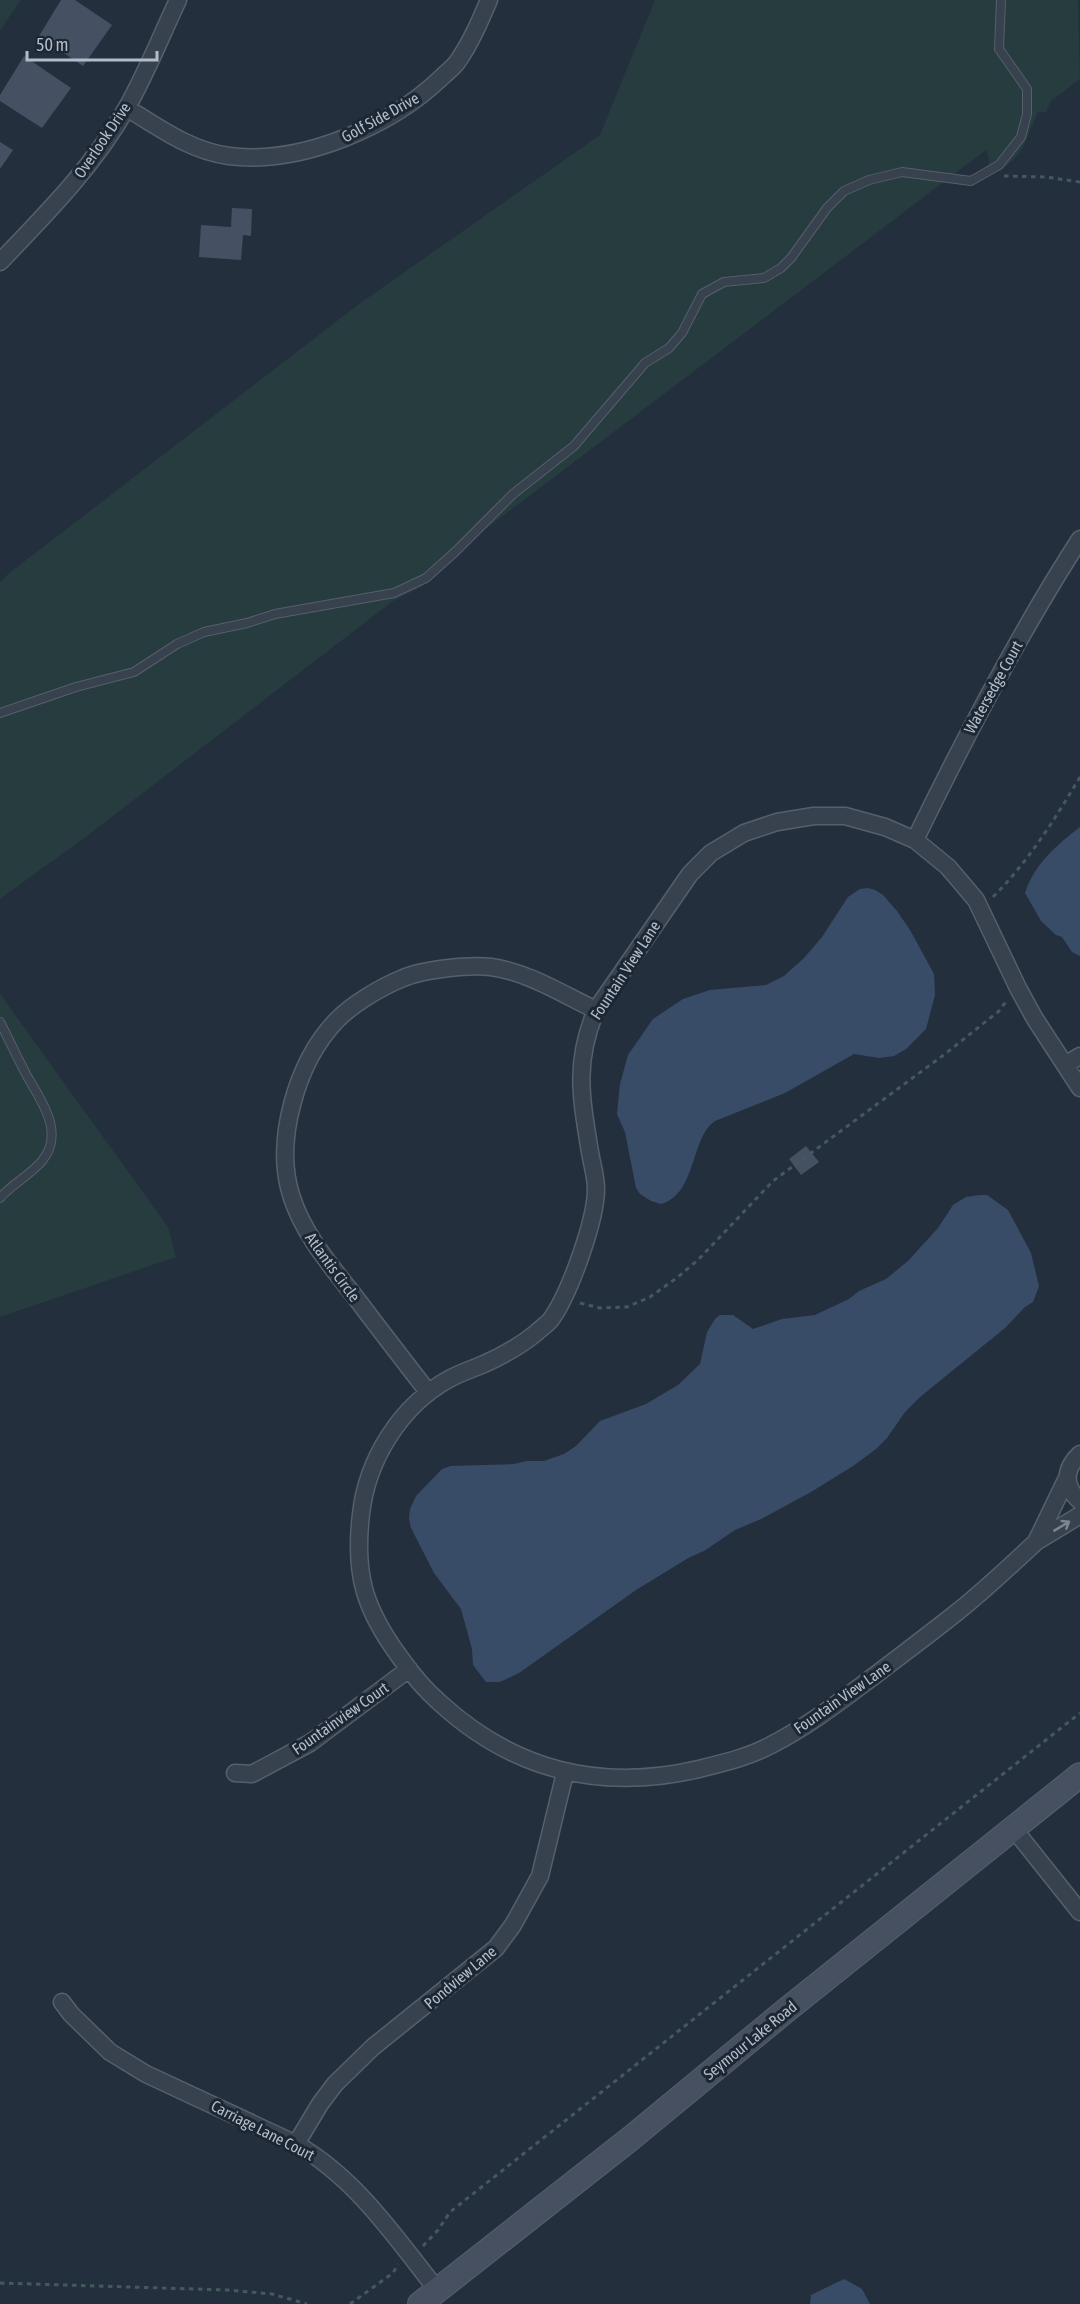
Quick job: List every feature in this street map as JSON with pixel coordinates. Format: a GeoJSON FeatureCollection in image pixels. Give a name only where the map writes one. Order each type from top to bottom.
{"type":"FeatureCollection","features":[{"type":"Feature","properties":{"kind":"street","name":"Overlook Drive"},"geometry":{"type":"LineString","coordinates":[[0,262],[52,208],[85,169],[126,108],[178,0]]}},
{"type":"Feature","properties":{"kind":"street","name":"Golf Side Drive"},"geometry":{"type":"LineString","coordinates":[[126,108],[192,147],[228,156],[261,158],[293,153],[331,143],[365,129],[406,106],[432,87],[457,63],[478,26],[489,0]]}},
{"type":"Feature","properties":{"kind":"street","name":"Watersedge Court"},"geometry":{"type":"LineString","coordinates":[[915,840],[953,761],[1010,655],[1080,539]]}},
{"type":"Feature","properties":{"kind":"street","name":"Fountain View Lane"},"geometry":{"type":"LineString","coordinates":[[1080,1088],[1018,988],[979,906],[948,867],[915,840],[885,827],[845,816],[814,816],[777,822],[744,833],[711,853],[690,874],[596,1010],[588,1030],[581,1058],[580,1093],[596,1190],[586,1240],[564,1297],[550,1321],[521,1345],[450,1378],[428,1392],[409,1410],[383,1442],[361,1509],[358,1551],[362,1582],[370,1611],[383,1635],[424,1689],[477,1735],[511,1754],[565,1773],[604,1778],[663,1777],[724,1763],[768,1747],[820,1716],[949,1618],[1036,1542],[1080,1515]]}},
{"type":"Feature","properties":{"kind":"street","name":"Atlantis Circle"},"geometry":{"type":"LineString","coordinates":[[428,1392],[325,1259],[306,1231],[290,1194],[285,1156],[287,1124],[299,1082],[314,1050],[336,1020],[370,996],[402,978],[463,967],[489,967],[513,972],[596,1010]]}},
{"type":"Feature","properties":{"kind":"street"},"geometry":{"type":"LineString","coordinates":[[1065,1065],[1080,1056]]}},
{"type":"Feature","properties":{"kind":"street","name":"Fountain View Lane"},"geometry":{"type":"LineString","coordinates":[[1036,1542],[1066,1480],[1072,1462],[1080,1454]]}},
{"type":"Feature","properties":{"kind":"street"},"geometry":{"type":"LineString","coordinates":[[1066,1480],[1072,1495],[1080,1502]]}},
{"type":"Feature","properties":{"kind":"street","name":"Fountainview Court"},"geometry":{"type":"LineString","coordinates":[[235,1773],[252,1774],[310,1743],[409,1669]]}},
{"type":"Feature","properties":{"kind":"street","name":"Pondview Lane"},"geometry":{"type":"LineString","coordinates":[[296,2144],[330,2091],[373,2047],[496,1948],[513,1925],[540,1876],[565,1773]]}},
{"type":"Feature","properties":{"kind":"street","name":"Seymour Lake Road"},"geometry":{"type":"LineString","coordinates":[[429,2297],[630,2139],[1080,1775]]}},
{"type":"Feature","properties":{"kind":"street"},"geometry":{"type":"LineString","coordinates":[[1013,1828],[1080,1912]]}},
{"type":"Feature","properties":{"kind":"street","name":"Carriage Lane Court"},"geometry":{"type":"LineString","coordinates":[[62,2002],[71,2014],[110,2052],[146,2074],[316,2155],[365,2200],[410,2256],[429,2297]]}},
{"type":"Feature","properties":{"kind":"lane"},"geometry":{"type":"LineString","coordinates":[[0,713],[76,687],[134,672],[177,644],[204,632],[275,614],[394,593],[426,578],[513,494],[574,446],[645,363],[669,348],[682,333],[702,294],[724,282],[764,278],[781,268],[791,258],[827,208],[844,191],[869,180],[902,172],[971,181],[999,165],[1021,137],[1027,114],[1027,89],[999,49],[1001,0]]}},
{"type":"Feature","properties":{"kind":"lane"},"geometry":{"type":"LineString","coordinates":[[0,1023],[43,1101],[51,1122],[52,1140],[43,1160],[0,1198]]}},
{"type":"Feature","properties":{"kind":"path"},"geometry":{"type":"LineString","coordinates":[[985,173],[1080,182]]}},
{"type":"Feature","properties":{"kind":"path"},"geometry":{"type":"LineString","coordinates":[[979,906],[994,897],[1020,867],[1059,813],[1080,777]]}},
{"type":"Feature","properties":{"kind":"path"},"geometry":{"type":"LineString","coordinates":[[564,1297],[600,1308],[627,1307],[650,1297],[699,1259],[773,1181],[945,1054],[999,1011],[1018,988]]}},
{"type":"Feature","properties":{"kind":"path"},"geometry":{"type":"LineString","coordinates":[[350,2304],[393,2273],[400,2262],[429,2240],[450,2211],[1080,1713]]}},
{"type":"Feature","properties":{"kind":"path"},"geometry":{"type":"LineString","coordinates":[[0,2283],[272,2294],[307,2304]]}},
{"type":"Feature","properties":{"kind":"green space"},"geometry":{"type":"Polygon","coordinates":[[[0,0],[21,0],[0,30],[0,0]]]}},
{"type":"Feature","properties":{"kind":"green space"},"geometry":{"type":"Polygon","coordinates":[[[655,0],[1078,0],[1080,79],[1051,101],[1046,112],[1038,112],[1016,158],[1000,171],[988,168],[989,159],[986,150],[454,553],[456,558],[421,587],[393,601],[83,839],[0,899],[0,582],[359,304],[600,135],[655,0]]]}},
{"type":"Feature","properties":{"kind":"green space"},"geometry":{"type":"Polygon","coordinates":[[[0,994],[168,1227],[176,1257],[0,1317],[0,994]]]}},
{"type":"Feature","properties":{"kind":"water"},"geometry":{"type":"Polygon","coordinates":[[[1080,827],[1080,956],[1072,952],[1062,937],[1056,935],[1041,921],[1025,893],[1040,864],[1080,827]]]}},
{"type":"Feature","properties":{"kind":"water"},"geometry":{"type":"Polygon","coordinates":[[[868,888],[883,895],[897,911],[934,974],[935,995],[926,1029],[906,1049],[894,1056],[879,1058],[854,1054],[785,1093],[715,1121],[701,1140],[687,1178],[673,1198],[661,1204],[640,1194],[636,1188],[625,1132],[617,1114],[620,1084],[628,1055],[653,1019],[683,999],[710,990],[766,985],[784,976],[822,937],[848,897],[860,889],[868,888]]]}},
{"type":"Feature","properties":{"kind":"water"},"geometry":{"type":"Polygon","coordinates":[[[987,1195],[1008,1210],[1031,1253],[1039,1286],[1033,1302],[1005,1328],[920,1397],[905,1412],[887,1438],[853,1466],[811,1492],[735,1530],[704,1551],[636,1590],[519,1673],[500,1682],[486,1682],[473,1665],[472,1649],[461,1609],[434,1573],[411,1528],[410,1509],[416,1496],[442,1469],[451,1466],[544,1461],[564,1454],[576,1446],[600,1421],[646,1404],[678,1385],[700,1364],[707,1332],[720,1315],[733,1315],[753,1329],[782,1319],[815,1315],[886,1279],[908,1261],[938,1228],[953,1205],[966,1197],[987,1195]]]}},
{"type":"Feature","properties":{"kind":"water"},"geometry":{"type":"Polygon","coordinates":[[[844,2279],[862,2289],[870,2304],[810,2304],[811,2295],[844,2279]]]}},
{"type":"Feature","properties":{"kind":"building"},"geometry":{"type":"Polygon","coordinates":[[[61,0],[75,0],[112,25],[83,66],[39,36],[61,0]]]}},
{"type":"Feature","properties":{"kind":"building"},"geometry":{"type":"Polygon","coordinates":[[[24,56],[71,88],[42,128],[0,101],[0,95],[24,56]]]}},
{"type":"Feature","properties":{"kind":"building"},"geometry":{"type":"Polygon","coordinates":[[[0,142],[13,150],[0,169],[0,142]]]}},
{"type":"Feature","properties":{"kind":"building"},"geometry":{"type":"Polygon","coordinates":[[[232,208],[252,209],[251,236],[243,235],[241,260],[199,257],[201,225],[231,227],[232,208]]]}},
{"type":"Feature","properties":{"kind":"building"},"geometry":{"type":"Polygon","coordinates":[[[806,1146],[819,1162],[801,1175],[789,1159],[806,1146]]]}}]}
